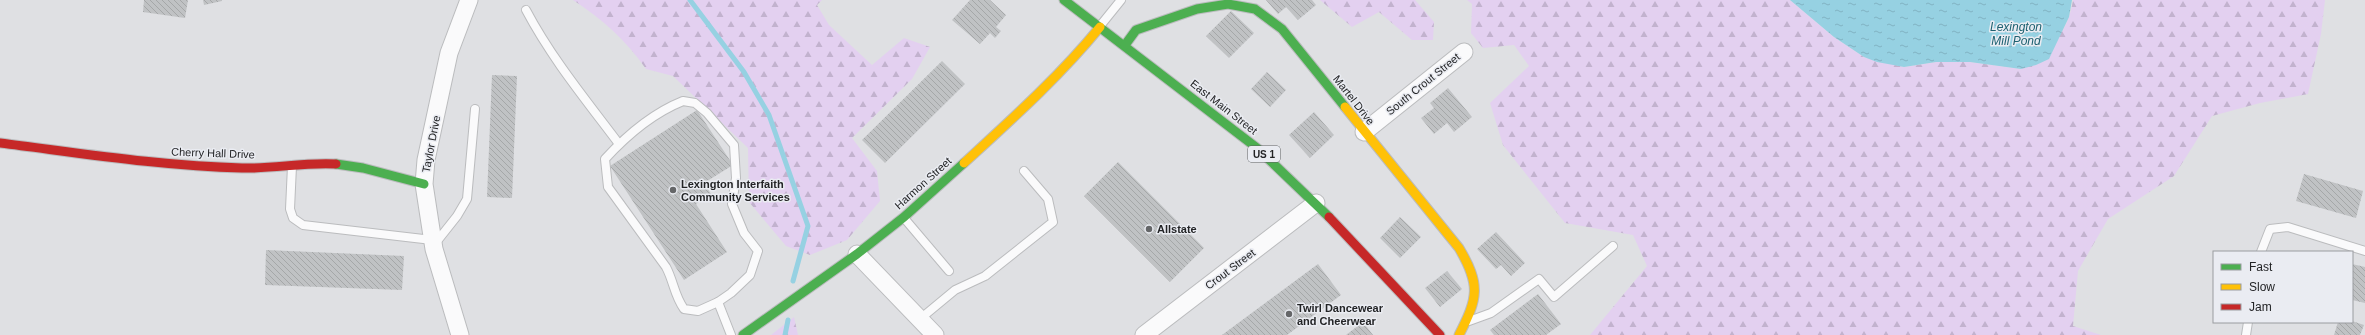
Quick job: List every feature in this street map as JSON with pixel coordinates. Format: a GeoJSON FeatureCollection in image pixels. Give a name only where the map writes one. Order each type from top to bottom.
{"type":"FeatureCollection","features":[{"type":"Feature","properties":{"kind":"street","name":"Taylor Drive"},"geometry":{"type":"LineString","coordinates":[[460,335],[433,243],[424,184],[426,160],[449,53],[469,0]]}},
{"type":"Feature","properties":{"kind":"street","name":"East Main Street"},"geometry":{"type":"LineString","coordinates":[[1064,0],[1257,148],[1316,203],[1440,335]]}},
{"type":"Feature","properties":{"kind":"street","name":"Martel Drive"},"geometry":{"type":"LineString","coordinates":[[1124,45],[1136,30],[1218,3],[1256,9],[1282,29],[1459,248],[1470,265],[1477,284],[1475,303],[1459,335]]}},
{"type":"Feature","properties":{"kind":"street","name":"Harmon Street"},"geometry":{"type":"LineString","coordinates":[[741,335],[857,254],[904,217],[1045,89],[1074,59],[1100,27]]}},
{"type":"Feature","properties":{"kind":"street","name":"South Crout Street"},"geometry":{"type":"LineString","coordinates":[[1364,132],[1464,52]]}},
{"type":"Feature","properties":{"kind":"street","name":"Cherry Hall Drive"},"geometry":{"type":"LineString","coordinates":[[0,143],[162,163],[243,168],[340,163],[356,165],[406,182],[424,184]]}},
{"type":"Feature","properties":{"kind":"street","name":"Crout Street"},"geometry":{"type":"LineString","coordinates":[[1144,335],[1316,203]]}},
{"type":"Feature","properties":{"kind":"street"},"geometry":{"type":"LineString","coordinates":[[857,254],[935,335]]}},
{"type":"Feature","properties":{"kind":"lane"},"geometry":{"type":"LineString","coordinates":[[1100,27],[1122,0]]}},
{"type":"Feature","properties":{"kind":"lane"},"geometry":{"type":"LineString","coordinates":[[526,10],[541,38],[572,85],[618,144]]}},
{"type":"Feature","properties":{"kind":"lane"},"geometry":{"type":"LineString","coordinates":[[683,101],[695,103],[707,113],[734,146],[736,178],[732,204],[744,233],[758,251],[750,275],[718,302],[698,311],[684,309],[675,296],[672,278],[666,267],[608,187],[605,159],[618,144],[667,108],[683,101]]}},
{"type":"Feature","properties":{"kind":"lane"},"geometry":{"type":"LineString","coordinates":[[292,166],[290,209],[292,218],[303,225],[433,243],[457,216],[467,199],[476,109]]}},
{"type":"Feature","properties":{"kind":"lane"},"geometry":{"type":"LineString","coordinates":[[920,319],[955,290],[985,276],[1053,222],[1048,199],[1024,171]]}},
{"type":"Feature","properties":{"kind":"lane"},"geometry":{"type":"LineString","coordinates":[[904,217],[949,271]]}},
{"type":"Feature","properties":{"kind":"lane"},"geometry":{"type":"LineString","coordinates":[[2261,251],[2270,229],[2288,227],[2365,251]]}},
{"type":"Feature","properties":{"kind":"lane"},"geometry":{"type":"LineString","coordinates":[[1466,321],[1476,320],[1491,313],[1539,279],[1554,297],[1613,246]]}},
{"type":"Feature","properties":{"kind":"lane"},"geometry":{"type":"LineString","coordinates":[[718,302],[741,335]]}},
{"type":"Feature","properties":{"kind":"lane"},"geometry":{"type":"LineString","coordinates":[[2246,335],[2248,323]]}},
{"type":"Feature","properties":{"kind":"green space"},"geometry":{"type":"Polygon","coordinates":[[[573,0],[822,0],[817,5],[829,25],[872,65],[904,38],[930,47],[912,79],[852,138],[877,171],[880,201],[847,240],[810,255],[786,246],[749,202],[748,148],[673,76],[646,69],[622,39],[594,15],[573,0]]]}},
{"type":"Feature","properties":{"kind":"green space"},"geometry":{"type":"Polygon","coordinates":[[[1320,0],[1415,0],[1434,22],[1433,40],[1412,40],[1379,12],[1352,27],[1320,0]]]}},
{"type":"Feature","properties":{"kind":"green space"},"geometry":{"type":"Polygon","coordinates":[[[1467,0],[1790,0],[1834,37],[1864,57],[1904,67],[1936,62],[1970,62],[2021,69],[2055,40],[2066,24],[2073,0],[2325,0],[2321,34],[2308,94],[2260,103],[2212,116],[2174,176],[2108,219],[2078,271],[2073,326],[2101,335],[1590,335],[1647,266],[1633,235],[1565,223],[1503,145],[1490,103],[1529,66],[1514,45],[1483,48],[1471,33],[1472,4],[1467,0]]]}},
{"type":"Feature","properties":{"kind":"green space"},"geometry":{"type":"Polygon","coordinates":[[[794,317],[798,335],[771,335],[794,317]]]}},
{"type":"Feature","properties":{"kind":"water","name":"Lexington Mill Pond"},"geometry":{"type":"Polygon","coordinates":[[[1790,0],[2072,0],[2069,17],[2049,59],[2036,65],[2021,69],[1970,62],[1936,62],[1904,67],[1877,62],[1864,57],[1834,37],[1790,0]]]}},
{"type":"Feature","properties":{"kind":"building"},"geometry":{"type":"Polygon","coordinates":[[[144,0],[188,0],[185,18],[143,12],[144,0]]]}},
{"type":"Feature","properties":{"kind":"building"},"geometry":{"type":"Polygon","coordinates":[[[203,0],[222,0],[222,1],[204,5],[203,0]]]}},
{"type":"Feature","properties":{"kind":"building"},"geometry":{"type":"Polygon","coordinates":[[[970,0],[990,0],[1006,15],[996,27],[1001,31],[995,38],[990,33],[980,44],[952,20],[970,0]]]}},
{"type":"Feature","properties":{"kind":"building"},"geometry":{"type":"Polygon","coordinates":[[[1266,0],[1312,0],[1316,5],[1298,20],[1286,7],[1278,14],[1266,0]]]}},
{"type":"Feature","properties":{"kind":"building"},"geometry":{"type":"Polygon","coordinates":[[[1231,11],[1254,33],[1229,58],[1206,36],[1231,11]]]}},
{"type":"Feature","properties":{"kind":"building"},"geometry":{"type":"Polygon","coordinates":[[[942,61],[965,84],[885,163],[862,140],[942,61]]]}},
{"type":"Feature","properties":{"kind":"building"},"geometry":{"type":"Polygon","coordinates":[[[1267,72],[1286,90],[1270,107],[1251,89],[1267,72]]]}},
{"type":"Feature","properties":{"kind":"building"},"geometry":{"type":"Polygon","coordinates":[[[492,75],[517,76],[512,198],[487,197],[492,75]]]}},
{"type":"Feature","properties":{"kind":"building"},"geometry":{"type":"Polygon","coordinates":[[[1448,88],[1472,117],[1454,132],[1447,123],[1434,134],[1421,118],[1434,108],[1430,103],[1448,88]]]}},
{"type":"Feature","properties":{"kind":"building"},"geometry":{"type":"Polygon","coordinates":[[[697,110],[733,165],[704,183],[711,194],[696,204],[727,252],[684,280],[610,166],[697,110]]]}},
{"type":"Feature","properties":{"kind":"building"},"geometry":{"type":"Polygon","coordinates":[[[1314,112],[1334,135],[1310,158],[1289,135],[1314,112]]]}},
{"type":"Feature","properties":{"kind":"building"},"geometry":{"type":"Polygon","coordinates":[[[1118,162],[1204,248],[1170,282],[1084,196],[1118,162]]]}},
{"type":"Feature","properties":{"kind":"building"},"geometry":{"type":"Polygon","coordinates":[[[2304,174],[2363,191],[2356,218],[2296,201],[2304,174]]]}},
{"type":"Feature","properties":{"kind":"building"},"geometry":{"type":"Polygon","coordinates":[[[1400,217],[1421,237],[1400,258],[1380,238],[1400,217]]]}},
{"type":"Feature","properties":{"kind":"building"},"geometry":{"type":"Polygon","coordinates":[[[1496,232],[1525,263],[1511,276],[1501,265],[1496,269],[1477,249],[1496,232]]]}},
{"type":"Feature","properties":{"kind":"building"},"geometry":{"type":"Polygon","coordinates":[[[266,250],[404,256],[402,290],[265,285],[266,250]]]}},
{"type":"Feature","properties":{"kind":"building"},"geometry":{"type":"Polygon","coordinates":[[[1318,264],[1341,295],[1287,335],[1222,335],[1318,264]]]}},
{"type":"Feature","properties":{"kind":"building"},"geometry":{"type":"Polygon","coordinates":[[[2353,264],[2365,267],[2365,303],[2353,300],[2353,264]]]}},
{"type":"Feature","properties":{"kind":"building"},"geometry":{"type":"Polygon","coordinates":[[[1447,271],[1462,289],[1440,307],[1425,288],[1447,271]]]}},
{"type":"Feature","properties":{"kind":"building"},"geometry":{"type":"Polygon","coordinates":[[[1538,294],[1561,324],[1546,335],[1494,335],[1490,330],[1538,294]]]}},
{"type":"Feature","properties":{"kind":"building"},"geometry":{"type":"Polygon","coordinates":[[[2353,321],[2364,325],[2360,335],[2334,335],[2338,323],[2353,323],[2353,321]]]}},
{"type":"Feature","properties":{"kind":"building"},"geometry":{"type":"Polygon","coordinates":[[[1363,322],[1373,335],[1346,335],[1363,322]]]}},
{"type":"Feature","properties":{"kind":"waterway"},"geometry":{"type":"LineString","coordinates":[[690,0],[744,72],[769,115],[808,226],[793,281]]}},
{"type":"Feature","properties":{"kind":"waterway"},"geometry":{"type":"LineString","coordinates":[[785,335],[788,320]]}},
{"type":"Feature","properties":{"kind":"traffic: fast"},"geometry":{"type":"LineString","coordinates":[[1064,0],[1257,148],[1329,217]]}},
{"type":"Feature","properties":{"kind":"traffic: fast"},"geometry":{"type":"LineString","coordinates":[[1125,45],[1136,30],[1197,9],[1228,4],[1255,9],[1282,29],[1345,107]]}},
{"type":"Feature","properties":{"kind":"traffic: fast"},"geometry":{"type":"LineString","coordinates":[[743,335],[857,254],[904,217],[964,163]]}},
{"type":"Feature","properties":{"kind":"traffic: fast"},"geometry":{"type":"LineString","coordinates":[[336,164],[363,168],[424,184]]}},
{"type":"Feature","properties":{"kind":"traffic: slow"},"geometry":{"type":"LineString","coordinates":[[964,163],[1052,80],[1100,27]]}},
{"type":"Feature","properties":{"kind":"traffic: slow"},"geometry":{"type":"LineString","coordinates":[[1345,107],[1459,248],[1466,261],[1474,282],[1474,292],[1470,311],[1459,335]]}},
{"type":"Feature","properties":{"kind":"traffic: jam"},"geometry":{"type":"LineString","coordinates":[[0,143],[181,165],[212,167],[254,168],[336,164]]}},
{"type":"Feature","properties":{"kind":"traffic: jam"},"geometry":{"type":"LineString","coordinates":[[1329,217],[1440,335]]}},
{"type":"Feature","properties":{"kind":"place","name":"Lexington Interfaith Community Services"},"geometry":{"type":"Point","coordinates":[673,190]}},
{"type":"Feature","properties":{"kind":"place","name":"Allstate"},"geometry":{"type":"Point","coordinates":[1149,229]}},
{"type":"Feature","properties":{"kind":"place","name":"Twirl Dancewear and Cheerwear"},"geometry":{"type":"Point","coordinates":[1289,314]}}]}
